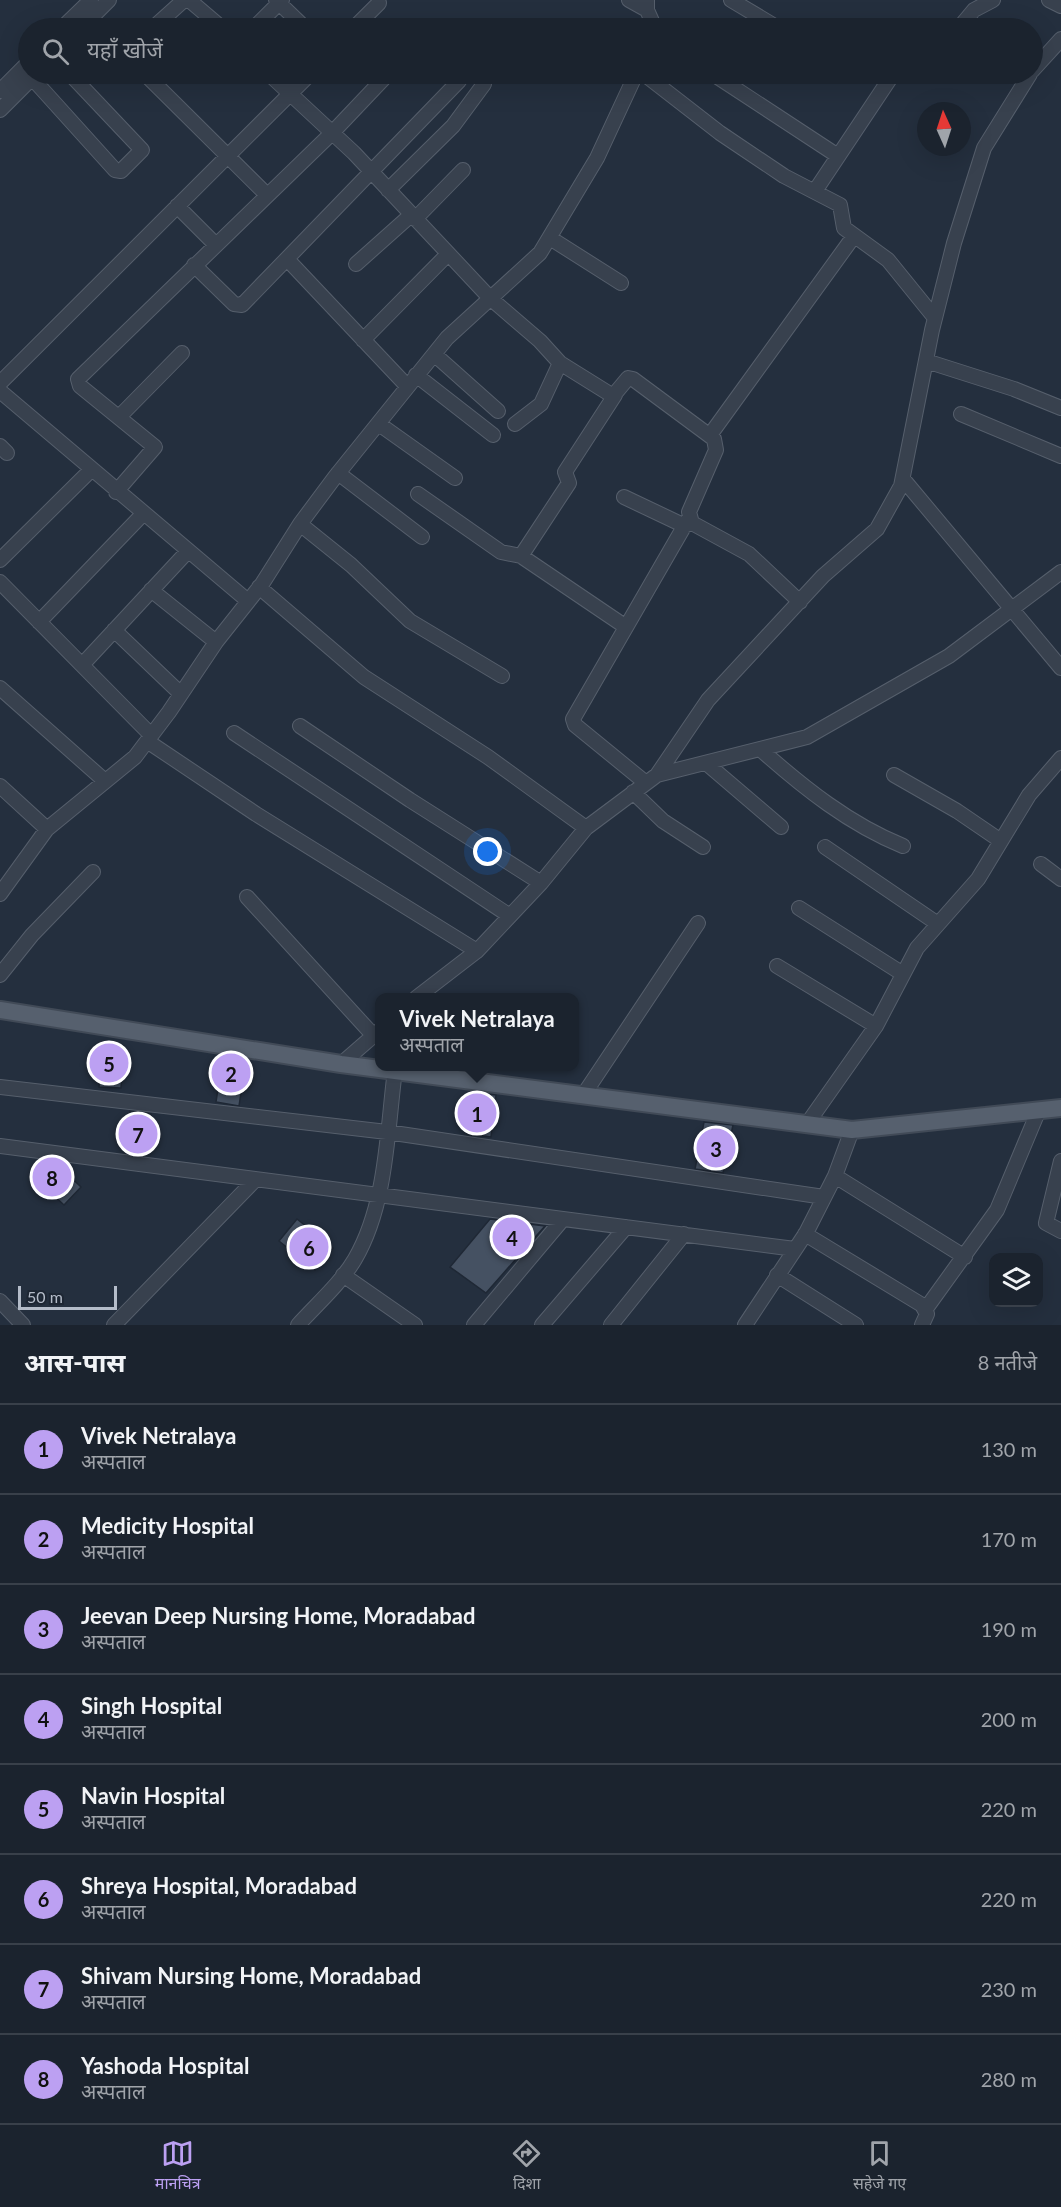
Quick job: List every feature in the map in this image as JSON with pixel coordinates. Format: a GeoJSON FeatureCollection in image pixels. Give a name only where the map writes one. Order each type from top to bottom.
{"type":"FeatureCollection","features":[{"type":"Feature","properties":{"kind":"main road"},"geometry":{"type":"LineString","coordinates":[[0,1010],[375,1068]]}},
{"type":"Feature","properties":{"kind":"main road"},"geometry":{"type":"LineString","coordinates":[[403,1071],[852,1130],[1061,1108]]}},
{"type":"Feature","properties":{"kind":"street"},"geometry":{"type":"LineString","coordinates":[[164,18],[184,0]]}},
{"type":"Feature","properties":{"kind":"street"},"geometry":{"type":"LineString","coordinates":[[189,0],[210,18]]}},
{"type":"Feature","properties":{"kind":"street"},"geometry":{"type":"LineString","coordinates":[[629,0],[647,5]]}},
{"type":"Feature","properties":{"kind":"street"},"geometry":{"type":"LineString","coordinates":[[731,0],[761,18]]}},
{"type":"Feature","properties":{"kind":"street"},"geometry":{"type":"LineString","coordinates":[[967,18],[974,10],[993,0]]}},
{"type":"Feature","properties":{"kind":"street"},"geometry":{"type":"LineString","coordinates":[[1049,0],[1061,6]]}},
{"type":"Feature","properties":{"kind":"street"},"geometry":{"type":"LineString","coordinates":[[263,18],[279,1],[295,18]]}},
{"type":"Feature","properties":{"kind":"street"},"geometry":{"type":"LineString","coordinates":[[75,18],[95,2]]}},
{"type":"Feature","properties":{"kind":"street"},"geometry":{"type":"LineString","coordinates":[[86,18],[95,2]]}},
{"type":"Feature","properties":{"kind":"street"},"geometry":{"type":"LineString","coordinates":[[364,18],[379,3]]}},
{"type":"Feature","properties":{"kind":"street"},"geometry":{"type":"LineString","coordinates":[[1043,59],[1061,39]]}},
{"type":"Feature","properties":{"kind":"street"},"geometry":{"type":"LineString","coordinates":[[0,91],[18,73]]}},
{"type":"Feature","properties":{"kind":"street"},"geometry":{"type":"LineString","coordinates":[[0,110],[26,84]]}},
{"type":"Feature","properties":{"kind":"street"},"geometry":{"type":"LineString","coordinates":[[41,84],[115,170],[121,171],[142,150],[79,84]]}},
{"type":"Feature","properties":{"kind":"street"},"geometry":{"type":"LineString","coordinates":[[155,84],[267,195]]}},
{"type":"Feature","properties":{"kind":"street"},"geometry":{"type":"LineString","coordinates":[[280,84],[372,173],[490,298],[540,341],[560,363],[609,395],[615,395]]}},
{"type":"Feature","properties":{"kind":"street"},"geometry":{"type":"LineString","coordinates":[[0,383],[299,84]]}},
{"type":"Feature","properties":{"kind":"street"},"geometry":{"type":"LineString","coordinates":[[117,492],[156,447],[80,386],[78,379],[332,133],[379,84]]}},
{"type":"Feature","properties":{"kind":"street"},"geometry":{"type":"LineString","coordinates":[[194,265],[238,306],[372,173],[456,84]]}},
{"type":"Feature","properties":{"kind":"street"},"geometry":{"type":"LineString","coordinates":[[388,190],[453,126],[484,84]]}},
{"type":"Feature","properties":{"kind":"street"},"geometry":{"type":"LineString","coordinates":[[0,894],[47,829],[135,757],[216,642],[259,587],[300,524],[434,354],[490,298],[540,253],[597,158],[631,84]]}},
{"type":"Feature","properties":{"kind":"street"},"geometry":{"type":"LineString","coordinates":[[657,84],[720,133],[784,176],[840,205],[844,228],[888,260],[935,318]]}},
{"type":"Feature","properties":{"kind":"street"},"geometry":{"type":"LineString","coordinates":[[728,84],[838,156]]}},
{"type":"Feature","properties":{"kind":"street"},"geometry":{"type":"LineString","coordinates":[[815,191],[886,84]]}},
{"type":"Feature","properties":{"kind":"street"},"geometry":{"type":"LineString","coordinates":[[422,993],[477,951],[541,882],[586,828],[651,779],[708,700],[823,576],[877,530],[903,479],[935,318],[954,243],[984,148],[1024,84]]}},
{"type":"Feature","properties":{"kind":"street"},"geometry":{"type":"LineString","coordinates":[[356,264],[413,217],[464,170]]}},
{"type":"Feature","properties":{"kind":"street"},"geometry":{"type":"LineString","coordinates":[[177,206],[216,244]]}},
{"type":"Feature","properties":{"kind":"street"},"geometry":{"type":"LineString","coordinates":[[710,435],[854,236]]}},
{"type":"Feature","properties":{"kind":"street"},"geometry":{"type":"LineString","coordinates":[[550,238],[621,283]]}},
{"type":"Feature","properties":{"kind":"street"},"geometry":{"type":"LineString","coordinates":[[363,340],[448,254]]}},
{"type":"Feature","properties":{"kind":"street"},"geometry":{"type":"LineString","coordinates":[[286,259],[363,340],[412,381],[493,435]]}},
{"type":"Feature","properties":{"kind":"street"},"geometry":{"type":"LineString","coordinates":[[119,417],[182,353]]}},
{"type":"Feature","properties":{"kind":"street"},"geometry":{"type":"LineString","coordinates":[[434,354],[498,411]]}},
{"type":"Feature","properties":{"kind":"street"},"geometry":{"type":"LineString","coordinates":[[926,361],[1014,389],[1061,408]]}},
{"type":"Feature","properties":{"kind":"street"},"geometry":{"type":"LineString","coordinates":[[514,424],[541,404],[560,363]]}},
{"type":"Feature","properties":{"kind":"street"},"geometry":{"type":"LineString","coordinates":[[521,556],[569,483],[565,472],[628,378],[633,379],[710,435],[717,444],[687,522],[573,718],[575,725],[651,779]]}},
{"type":"Feature","properties":{"kind":"street"},"geometry":{"type":"LineString","coordinates":[[0,391],[90,470],[248,601]]}},
{"type":"Feature","properties":{"kind":"street"},"geometry":{"type":"LineString","coordinates":[[961,414],[1061,456]]}},
{"type":"Feature","properties":{"kind":"street"},"geometry":{"type":"LineString","coordinates":[[379,424],[455,478]]}},
{"type":"Feature","properties":{"kind":"street"},"geometry":{"type":"LineString","coordinates":[[0,560],[90,470]]}},
{"type":"Feature","properties":{"kind":"street"},"geometry":{"type":"LineString","coordinates":[[338,473],[422,537]]}},
{"type":"Feature","properties":{"kind":"street"},"geometry":{"type":"LineString","coordinates":[[903,479],[1061,668]]}},
{"type":"Feature","properties":{"kind":"street"},"geometry":{"type":"LineString","coordinates":[[418,494],[501,552],[521,556],[626,627]]}},
{"type":"Feature","properties":{"kind":"street"},"geometry":{"type":"LineString","coordinates":[[624,497],[692,524],[749,554],[800,602]]}},
{"type":"Feature","properties":{"kind":"street"},"geometry":{"type":"LineString","coordinates":[[39,621],[143,514]]}},
{"type":"Feature","properties":{"kind":"street"},"geometry":{"type":"LineString","coordinates":[[300,524],[351,565],[410,621],[502,676]]}},
{"type":"Feature","properties":{"kind":"street"},"geometry":{"type":"LineString","coordinates":[[82,665],[188,551]]}},
{"type":"Feature","properties":{"kind":"street"},"geometry":{"type":"LineString","coordinates":[[651,779],[807,737],[949,656],[1061,572]]}},
{"type":"Feature","properties":{"kind":"street"},"geometry":{"type":"LineString","coordinates":[[0,582],[82,665],[149,738],[256,814],[477,951]]}},
{"type":"Feature","properties":{"kind":"street"},"geometry":{"type":"LineString","coordinates":[[259,587],[364,676],[488,757],[586,828]]}},
{"type":"Feature","properties":{"kind":"street"},"geometry":{"type":"LineString","coordinates":[[152,590],[216,642]]}},
{"type":"Feature","properties":{"kind":"street"},"geometry":{"type":"LineString","coordinates":[[114,630],[181,694]]}},
{"type":"Feature","properties":{"kind":"street"},"geometry":{"type":"LineString","coordinates":[[0,688],[105,781]]}},
{"type":"Feature","properties":{"kind":"street"},"geometry":{"type":"LineString","coordinates":[[300,726],[410,800],[541,882]]}},
{"type":"Feature","properties":{"kind":"street"},"geometry":{"type":"LineString","coordinates":[[234,734],[510,916]]}},
{"type":"Feature","properties":{"kind":"street"},"geometry":{"type":"LineString","coordinates":[[760,749],[815,797],[881,837],[903,846]]}},
{"type":"Feature","properties":{"kind":"street"},"geometry":{"type":"LineString","coordinates":[[807,1124],[876,1026],[917,948],[978,879],[1029,795],[1061,758]]}},
{"type":"Feature","properties":{"kind":"street"},"geometry":{"type":"LineString","coordinates":[[706,763],[781,827]]}},
{"type":"Feature","properties":{"kind":"street"},"geometry":{"type":"LineString","coordinates":[[894,775],[957,811],[1001,841]]}},
{"type":"Feature","properties":{"kind":"street"},"geometry":{"type":"LineString","coordinates":[[0,786],[47,829]]}},
{"type":"Feature","properties":{"kind":"street"},"geometry":{"type":"LineString","coordinates":[[633,792],[663,821],[703,847]]}},
{"type":"Feature","properties":{"kind":"street"},"geometry":{"type":"LineString","coordinates":[[825,847],[938,924]]}},
{"type":"Feature","properties":{"kind":"street"},"geometry":{"type":"LineString","coordinates":[[1041,864],[1061,879]]}},
{"type":"Feature","properties":{"kind":"street"},"geometry":{"type":"LineString","coordinates":[[0,975],[32,935],[93,872]]}},
{"type":"Feature","properties":{"kind":"street"},"geometry":{"type":"LineString","coordinates":[[247,897],[375,1031]]}},
{"type":"Feature","properties":{"kind":"street"},"geometry":{"type":"LineString","coordinates":[[799,908],[903,974]]}},
{"type":"Feature","properties":{"kind":"street"},"geometry":{"type":"LineString","coordinates":[[584,1094],[698,923]]}},
{"type":"Feature","properties":{"kind":"street"},"geometry":{"type":"LineString","coordinates":[[777,966],[876,1026]]}},
{"type":"Feature","properties":{"kind":"street"},"geometry":{"type":"LineString","coordinates":[[341,1064],[375,1033]]}},
{"type":"Feature","properties":{"kind":"street"},"geometry":{"type":"LineString","coordinates":[[298,1325],[343,1275],[355,1259],[364,1240],[379,1194],[395,1071]]}},
{"type":"Feature","properties":{"kind":"street"},"geometry":{"type":"LineString","coordinates":[[0,1087],[387,1132],[824,1197]]}},
{"type":"Feature","properties":{"kind":"street"},"geometry":{"type":"LineString","coordinates":[[928,1320],[965,1257],[997,1210],[1038,1112]]}},
{"type":"Feature","properties":{"kind":"street"},"geometry":{"type":"LineString","coordinates":[[751,1323],[777,1275],[805,1234],[835,1176],[852,1130]]}},
{"type":"Feature","properties":{"kind":"street"},"geometry":{"type":"LineString","coordinates":[[0,1146],[795,1249]]}},
{"type":"Feature","properties":{"kind":"street"},"geometry":{"type":"LineString","coordinates":[[1061,1161],[1046,1223],[1061,1231]]}},
{"type":"Feature","properties":{"kind":"street"},"geometry":{"type":"LineString","coordinates":[[835,1176],[965,1257]]}},
{"type":"Feature","properties":{"kind":"street"},"geometry":{"type":"LineString","coordinates":[[114,1325],[256,1179]]}},
{"type":"Feature","properties":{"kind":"street"},"geometry":{"type":"LineString","coordinates":[[474,1325],[563,1218]]}},
{"type":"Feature","properties":{"kind":"street"},"geometry":{"type":"LineString","coordinates":[[542,1325],[626,1227]]}},
{"type":"Feature","properties":{"kind":"street"},"geometry":{"type":"LineString","coordinates":[[611,1325],[684,1234]]}},
{"type":"Feature","properties":{"kind":"street"},"geometry":{"type":"LineString","coordinates":[[805,1234],[922,1305],[928,1320]]}},
{"type":"Feature","properties":{"kind":"street"},"geometry":{"type":"LineString","coordinates":[[343,1275],[415,1325]]}},
{"type":"Feature","properties":{"kind":"street"},"geometry":{"type":"LineString","coordinates":[[777,1275],[856,1325]]}},
{"type":"Feature","properties":{"kind":"street"},"geometry":{"type":"LineString","coordinates":[[0,1301],[23,1325]]}},
{"type":"Feature","properties":{"kind":"building"},"geometry":{"type":"Polygon","coordinates":[[[102,1044],[124,1046],[121,1088],[99,1087],[102,1044]]]}},
{"type":"Feature","properties":{"kind":"building"},"geometry":{"type":"Polygon","coordinates":[[[223,1056],[246,1060],[239,1106],[216,1102],[223,1056]]]}},
{"type":"Feature","properties":{"kind":"building"},"geometry":{"type":"Polygon","coordinates":[[[473,1092],[496,1095],[491,1137],[467,1134],[473,1092]]]}},
{"type":"Feature","properties":{"kind":"building"},"geometry":{"type":"Polygon","coordinates":[[[130,1111],[151,1114],[150,1141],[128,1140],[130,1111]]]}},
{"type":"Feature","properties":{"kind":"building"},"geometry":{"type":"Polygon","coordinates":[[[704,1122],[733,1125],[723,1173],[695,1169],[704,1122]]]}},
{"type":"Feature","properties":{"kind":"building"},"geometry":{"type":"Polygon","coordinates":[[[48,1161],[55,1162],[81,1187],[64,1205],[33,1176],[48,1161]]]}},
{"type":"Feature","properties":{"kind":"building"},"geometry":{"type":"Polygon","coordinates":[[[297,1219],[333,1248],[315,1270],[279,1241],[297,1219]]]}},
{"type":"Feature","properties":{"kind":"building"},"geometry":{"type":"Polygon","coordinates":[[[490,1219],[545,1226],[486,1293],[450,1267],[490,1219]]]}},
{"type":"Feature","properties":{"kind":"place","name":"Navin Hospital"},"geometry":{"type":"Point","coordinates":[109,1063]}},
{"type":"Feature","properties":{"kind":"place","name":"Medicity Hospital"},"geometry":{"type":"Point","coordinates":[231,1073]}},
{"type":"Feature","properties":{"kind":"place","name":"Vivek Netralaya"},"geometry":{"type":"Point","coordinates":[477,1113]}},
{"type":"Feature","properties":{"kind":"place","name":"Shivam Nursing Home, Moradabad"},"geometry":{"type":"Point","coordinates":[138,1134]}},
{"type":"Feature","properties":{"kind":"place","name":"Jeevan Deep Nursing Home, Moradabad"},"geometry":{"type":"Point","coordinates":[716,1148]}},
{"type":"Feature","properties":{"kind":"place","name":"Yashoda Hospital"},"geometry":{"type":"Point","coordinates":[52,1177]}},
{"type":"Feature","properties":{"kind":"place","name":"Singh Hospital"},"geometry":{"type":"Point","coordinates":[512,1237]}},
{"type":"Feature","properties":{"kind":"place","name":"Shreya Hospital, Moradabad"},"geometry":{"type":"Point","coordinates":[309,1247]}}]}
